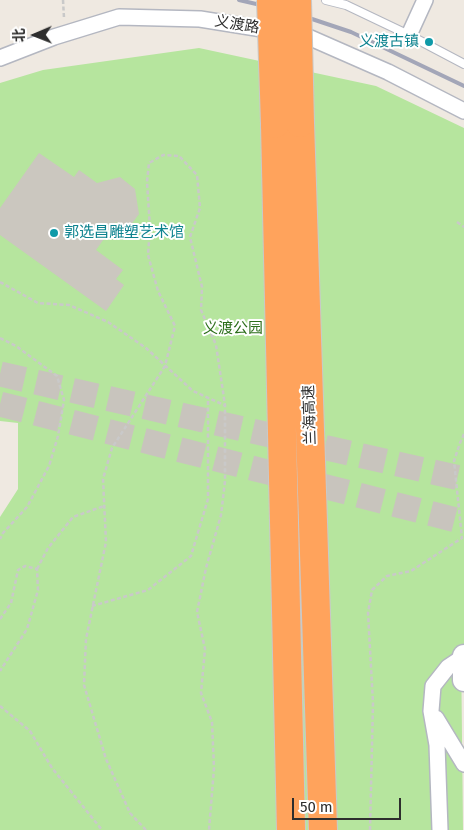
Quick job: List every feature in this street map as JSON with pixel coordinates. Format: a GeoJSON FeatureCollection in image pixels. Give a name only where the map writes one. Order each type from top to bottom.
{"type":"FeatureCollection","features":[{"type":"Feature","properties":{"kind":"highway","name":"兰海高速"},"geometry":{"type":"LineString","coordinates":[[272,0],[288,124],[323,830]]}},
{"type":"Feature","properties":{"kind":"highway","name":"兰海高速"},"geometry":{"type":"LineString","coordinates":[[292,830],[288,124],[296,0]]}},
{"type":"Feature","properties":{"kind":"street"},"geometry":{"type":"LineString","coordinates":[[409,35],[425,0]]}},
{"type":"Feature","properties":{"kind":"street","name":"义渡路"},"geometry":{"type":"LineString","coordinates":[[0,58],[54,37],[119,17],[200,19],[306,36],[388,72],[464,111]]}},
{"type":"Feature","properties":{"kind":"street"},"geometry":{"type":"LineString","coordinates":[[464,657],[464,680]]}},
{"type":"Feature","properties":{"kind":"street"},"geometry":{"type":"LineString","coordinates":[[440,830],[437,745],[431,711],[433,686],[448,667],[464,657]]}},
{"type":"Feature","properties":{"kind":"street"},"geometry":{"type":"LineString","coordinates":[[431,711],[464,764]]}},
{"type":"Feature","properties":{"kind":"lane"},"geometry":{"type":"LineString","coordinates":[[326,0],[346,6],[409,35],[464,64]]}},
{"type":"Feature","properties":{"kind":"path"},"geometry":{"type":"LineString","coordinates":[[146,830],[130,813],[106,759],[84,685],[86,639],[106,542],[103,479],[112,448],[165,366],[176,326],[158,291],[148,255],[150,228],[149,164],[163,155],[179,156],[197,175],[200,208],[190,237],[202,287],[201,310],[216,345],[225,405],[225,481],[221,516],[206,568],[197,612],[205,649],[201,693],[212,722],[214,768],[209,830]]}},
{"type":"Feature","properties":{"kind":"path"},"geometry":{"type":"LineString","coordinates":[[457,222],[464,227]]}},
{"type":"Feature","properties":{"kind":"path"},"geometry":{"type":"LineString","coordinates":[[0,282],[38,303],[69,305],[108,322],[146,348],[193,391],[225,405]]}},
{"type":"Feature","properties":{"kind":"path"},"geometry":{"type":"LineString","coordinates":[[0,338],[16,346],[57,376],[64,400],[58,436],[50,466],[27,507],[3,533],[0,539]]}},
{"type":"Feature","properties":{"kind":"path"},"geometry":{"type":"LineString","coordinates":[[92,606],[148,590],[190,556],[208,499],[208,398]]}},
{"type":"Feature","properties":{"kind":"path"},"geometry":{"type":"LineString","coordinates":[[370,830],[373,703],[368,613],[372,590],[387,576],[411,571],[462,538],[454,461],[464,434]]}},
{"type":"Feature","properties":{"kind":"path"},"geometry":{"type":"LineString","coordinates":[[0,671],[26,629],[38,590],[37,569],[48,548],[73,517],[104,506]]}},
{"type":"Feature","properties":{"kind":"path"},"geometry":{"type":"LineString","coordinates":[[0,619],[11,603],[18,570],[26,566],[37,569]]}},
{"type":"Feature","properties":{"kind":"path"},"geometry":{"type":"LineString","coordinates":[[0,706],[30,731],[52,768],[102,830]]}},
{"type":"Feature","properties":{"kind":"green space","name":"义渡公园"},"geometry":{"type":"Polygon","coordinates":[[[199,48],[376,86],[464,128],[464,644],[461,645],[463,830],[0,830],[0,517],[18,489],[18,423],[0,421],[0,83],[43,70],[199,48]]]}},
{"type":"Feature","properties":{"kind":"building","name":"郭选昌雕塑艺术馆"},"geometry":{"type":"Polygon","coordinates":[[[39,153],[74,177],[79,170],[97,183],[120,177],[135,189],[139,214],[127,230],[116,222],[96,250],[123,270],[116,279],[124,285],[106,311],[0,235],[0,208],[39,153]]]}},
{"type":"Feature","properties":{"kind":"tunnel"},"geometry":{"type":"LineString","coordinates":[[0,374],[464,479]]}},
{"type":"Feature","properties":{"kind":"tunnel"},"geometry":{"type":"LineString","coordinates":[[0,404],[464,522]]}},
{"type":"Feature","properties":{"kind":"railway"},"geometry":{"type":"LineString","coordinates":[[239,0],[291,12],[351,32],[464,86]]}},
{"type":"Feature","properties":{"kind":"place","name":"义渡古镇"},"geometry":{"type":"Point","coordinates":[429,42]}},
{"type":"Feature","properties":{"kind":"place","name":"郭选昌雕塑艺术馆"},"geometry":{"type":"Point","coordinates":[54,233]}}]}
